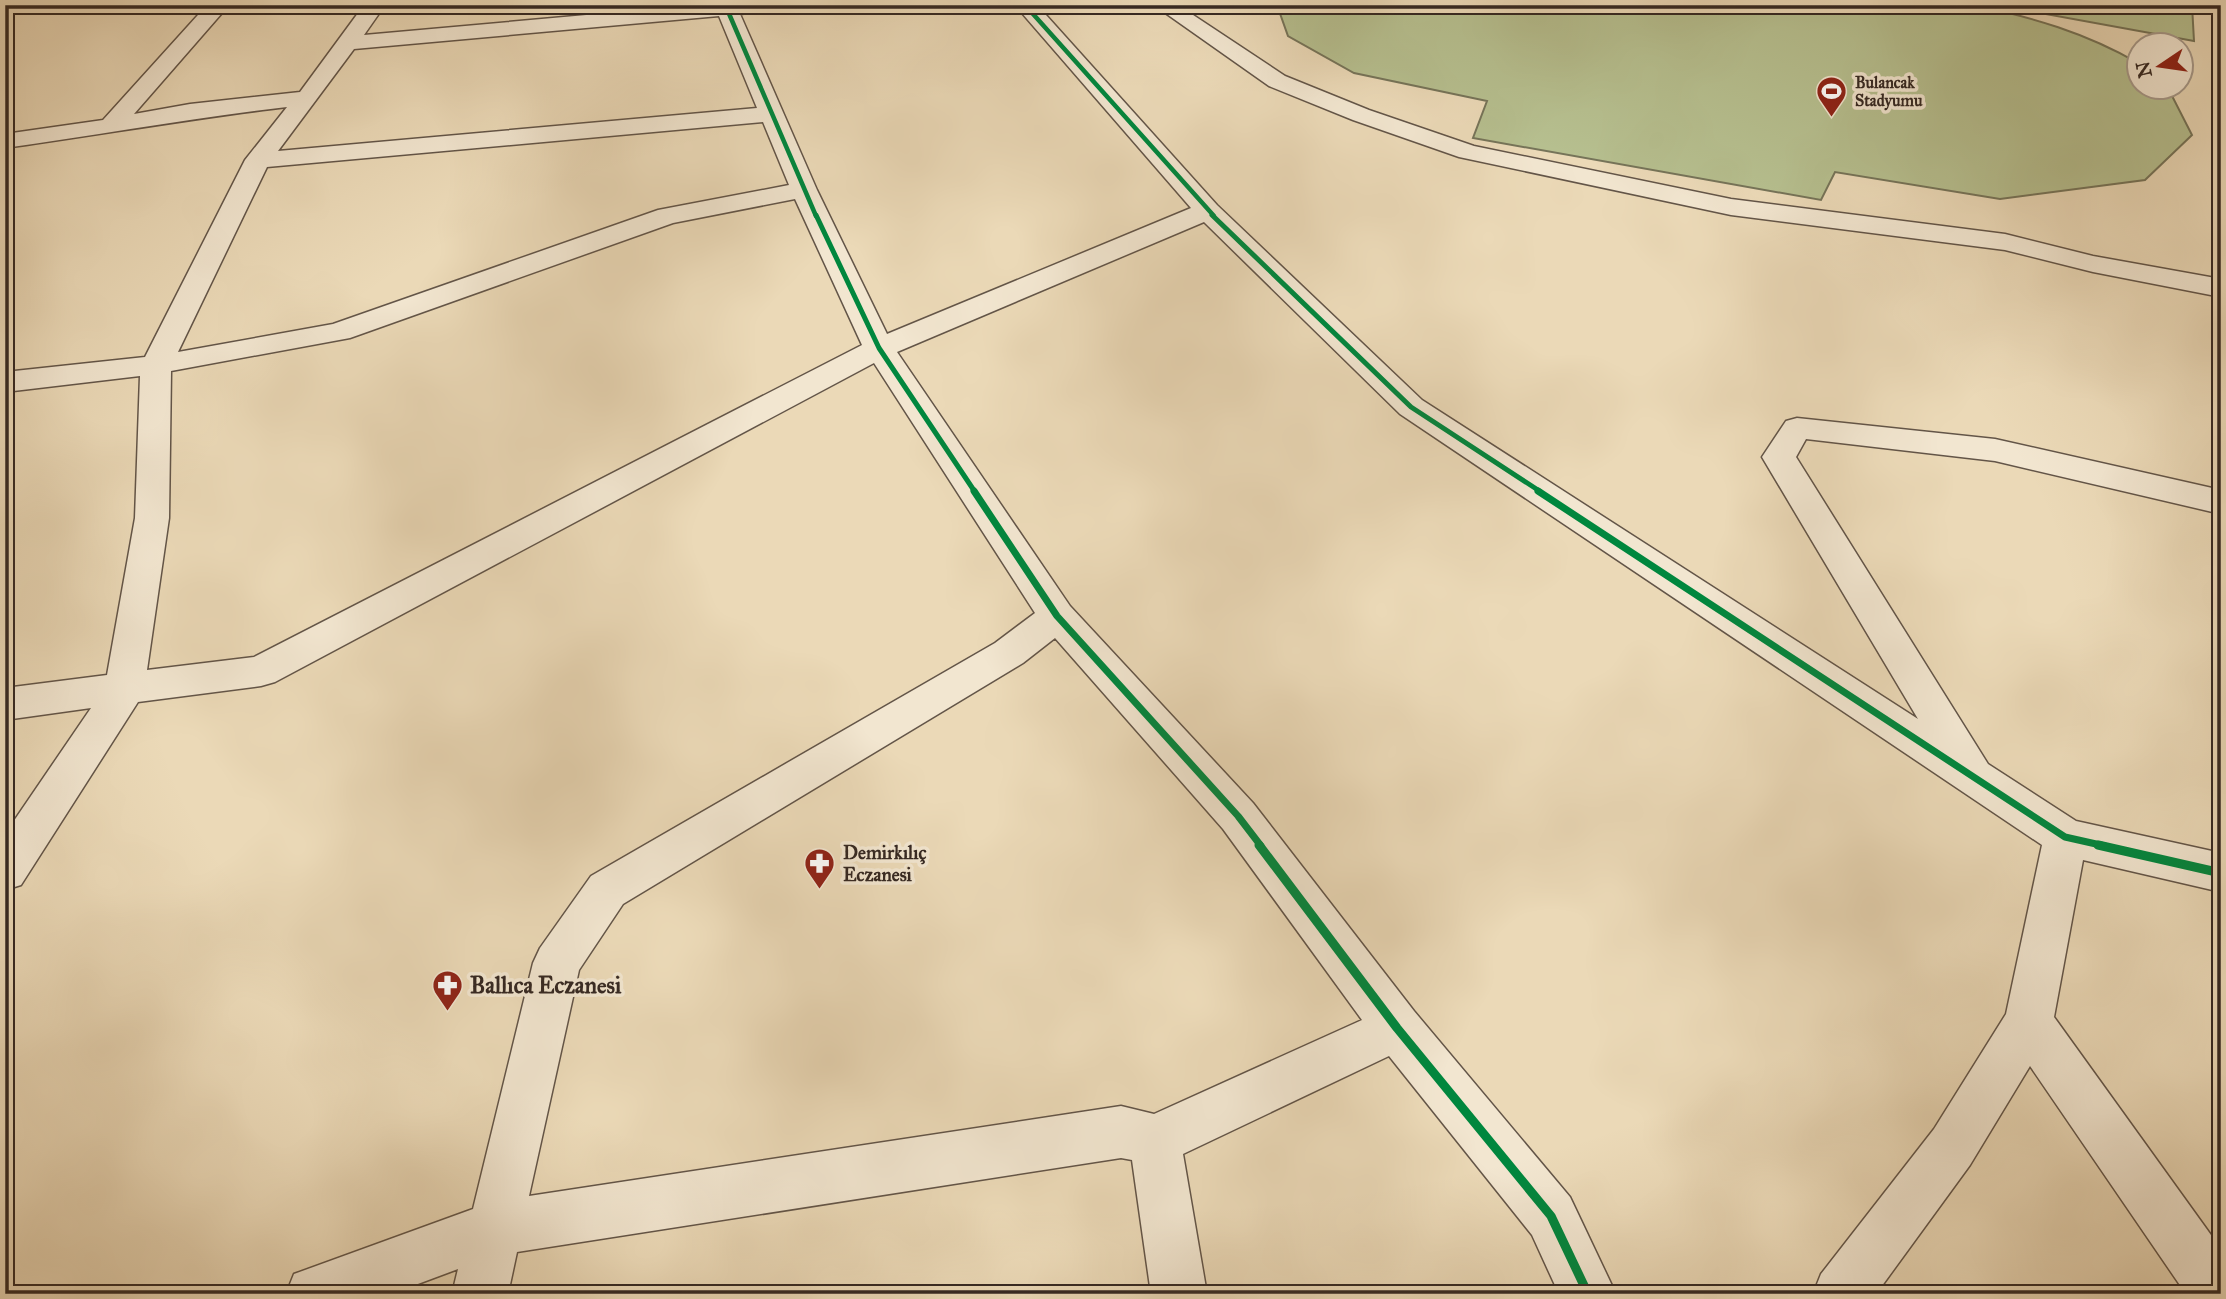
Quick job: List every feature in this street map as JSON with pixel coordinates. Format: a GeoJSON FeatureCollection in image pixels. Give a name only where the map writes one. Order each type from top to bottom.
{"type":"FeatureCollection","features":[{"type":"Feature","properties":{"kind":"street"},"geometry":{"type":"LineString","coordinates":[[111,126],[219,5]]}},
{"type":"Feature","properties":{"kind":"street"},"geometry":{"type":"LineString","coordinates":[[5,871],[124,691],[152,518],[156,365],[258,160],[375,5]]}},
{"type":"Feature","properties":{"kind":"street"},"geometry":{"type":"LineString","coordinates":[[347,43],[772,5]]}},
{"type":"Feature","properties":{"kind":"street"},"geometry":{"type":"LineString","coordinates":[[1025,5],[1208,211],[1411,407],[2064,837],[2221,873]]}},
{"type":"Feature","properties":{"kind":"street"},"geometry":{"type":"LineString","coordinates":[[1164,5],[1205,36],[1277,81],[1468,152],[1731,207],[2005,242],[2093,264],[2221,288]]}},
{"type":"Feature","properties":{"kind":"street"},"geometry":{"type":"LineString","coordinates":[[727,9],[804,190],[879,348],[1057,616],[1238,816],[1397,1028],[1551,1216],[1588,1294]]}},
{"type":"Feature","properties":{"kind":"street"},"geometry":{"type":"LineString","coordinates":[[5,141],[111,126],[190,111],[307,98]]}},
{"type":"Feature","properties":{"kind":"street"},"geometry":{"type":"LineString","coordinates":[[258,160],[772,114]]}},
{"type":"Feature","properties":{"kind":"street"},"geometry":{"type":"LineString","coordinates":[[5,382],[156,365],[339,332],[667,216],[804,190]]}},
{"type":"Feature","properties":{"kind":"street"},"geometry":{"type":"LineString","coordinates":[[5,704],[124,691],[261,671],[879,348],[1208,211]]}},
{"type":"Feature","properties":{"kind":"street"},"geometry":{"type":"LineString","coordinates":[[1974,777],[1779,457],[1797,428],[1995,450],[2221,502]]}},
{"type":"Feature","properties":{"kind":"street"},"geometry":{"type":"LineString","coordinates":[[480,1294],[493,1229],[557,964],[607,890],[1009,653],[1057,616]]}},
{"type":"Feature","properties":{"kind":"street"},"geometry":{"type":"LineString","coordinates":[[1841,1294],[1952,1147],[2029,1022],[2064,837]]}},
{"type":"Feature","properties":{"kind":"street"},"geometry":{"type":"LineString","coordinates":[[2029,1022],[2170,1227],[2220,1294]]}},
{"type":"Feature","properties":{"kind":"street"},"geometry":{"type":"LineString","coordinates":[[314,1294],[493,1229],[1121,1132],[1155,1140],[1397,1028]]}},
{"type":"Feature","properties":{"kind":"street"},"geometry":{"type":"LineString","coordinates":[[1155,1140],[1179,1294]]}},
{"type":"Feature","properties":{"kind":"green space","name":"Bulancak Stadyumu"},"geometry":{"type":"Polygon","coordinates":[[[1277,5],[1973,5],[2058,27],[2124,55],[2124,102],[2175,102],[2192,135],[2145,180],[2000,199],[1835,172],[1821,200],[1473,138],[1487,101],[1354,73],[1288,36],[1277,5]]]}},
{"type":"Feature","properties":{"kind":"green space"},"geometry":{"type":"Polygon","coordinates":[[[1996,5],[2192,5],[2194,32],[2144,32],[1996,5]]]}},
{"type":"Feature","properties":{"kind":"cycle path"},"geometry":{"type":"LineString","coordinates":[[1025,5],[1208,211],[1411,407],[2065,837],[2221,873]]}},
{"type":"Feature","properties":{"kind":"cycle path"},"geometry":{"type":"LineString","coordinates":[[727,9],[804,190],[879,348],[1057,616],[1238,816],[1397,1028],[1551,1216],[1588,1294]]}},
{"type":"Feature","properties":{"kind":"place","name":"Bulancak Stadyumu"},"geometry":{"type":"Point","coordinates":[1832,118]}},
{"type":"Feature","properties":{"kind":"place","name":"Demirkılıç Eczanesi"},"geometry":{"type":"Point","coordinates":[820,890]}},
{"type":"Feature","properties":{"kind":"place","name":"Ballıca Eczanesi"},"geometry":{"type":"Point","coordinates":[447,1012]}}]}
